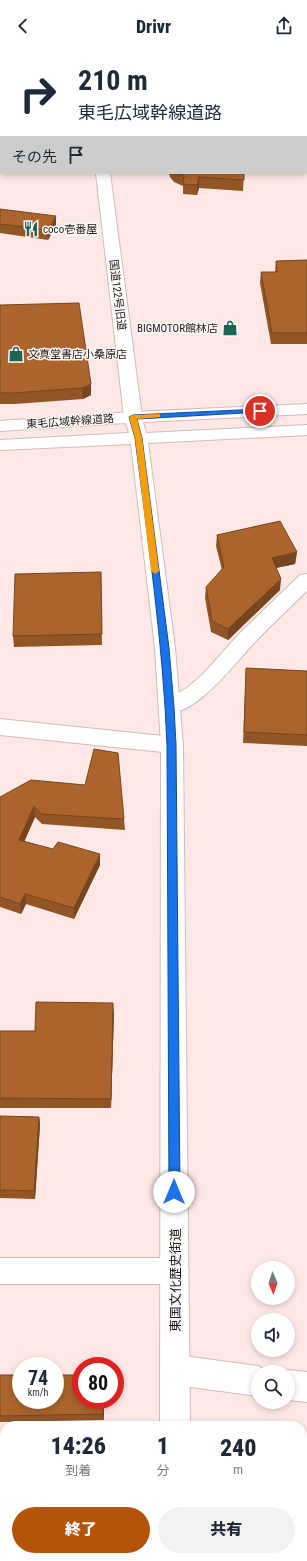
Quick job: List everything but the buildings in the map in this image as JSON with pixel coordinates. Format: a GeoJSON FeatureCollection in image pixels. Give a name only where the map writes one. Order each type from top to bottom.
{"type":"FeatureCollection","features":[{"type":"Feature","properties":{"kind":"main road","name":"国道122号旧道"},"geometry":{"type":"LineString","coordinates":[[102,174],[136,428]]}},
{"type":"Feature","properties":{"kind":"main road","name":"東毛広域幹線道路"},"geometry":{"type":"LineString","coordinates":[[0,445],[307,408]]}},
{"type":"Feature","properties":{"kind":"main road","name":"東毛広域幹線道路"},"geometry":{"type":"LineString","coordinates":[[0,426],[307,430]]}},
{"type":"Feature","properties":{"kind":"main road","name":"東国文化歴史街道"},"geometry":{"type":"LineString","coordinates":[[136,428],[165,648],[172,745],[175,1421]]}},
{"type":"Feature","properties":{"kind":"main road"},"geometry":{"type":"LineString","coordinates":[[170,707],[194,693],[210,679],[248,636],[307,580]]}},
{"type":"Feature","properties":{"kind":"main road"},"geometry":{"type":"LineString","coordinates":[[0,727],[172,745]]}},
{"type":"Feature","properties":{"kind":"main road"},"geometry":{"type":"LineString","coordinates":[[0,1271],[175,1271]]}},
{"type":"Feature","properties":{"kind":"main road"},"geometry":{"type":"LineString","coordinates":[[176,1370],[251,1380]]}},
{"type":"Feature","properties":{"kind":"main road"},"geometry":{"type":"LineString","coordinates":[[295,1386],[307,1388]]}},
{"type":"Feature","properties":{"kind":"slow traffic"},"geometry":{"type":"LineString","coordinates":[[155,571],[139,438],[133,417],[158,416]]}},
{"type":"Feature","properties":{"kind":"place","name":"coco壱番屋"},"geometry":{"type":"Point","coordinates":[31,229]}},
{"type":"Feature","properties":{"kind":"place","name":"BIGMOTOR館林店"},"geometry":{"type":"Point","coordinates":[230,328]}},
{"type":"Feature","properties":{"kind":"place","name":"文真堂書店小桑原店"},"geometry":{"type":"Point","coordinates":[16,354]}},
{"type":"Feature","properties":{"kind":"route"},"geometry":{"type":"LineString","coordinates":[[174,1192],[172,745],[170,707],[165,648],[139,438],[133,417],[260,411]]}}]}
